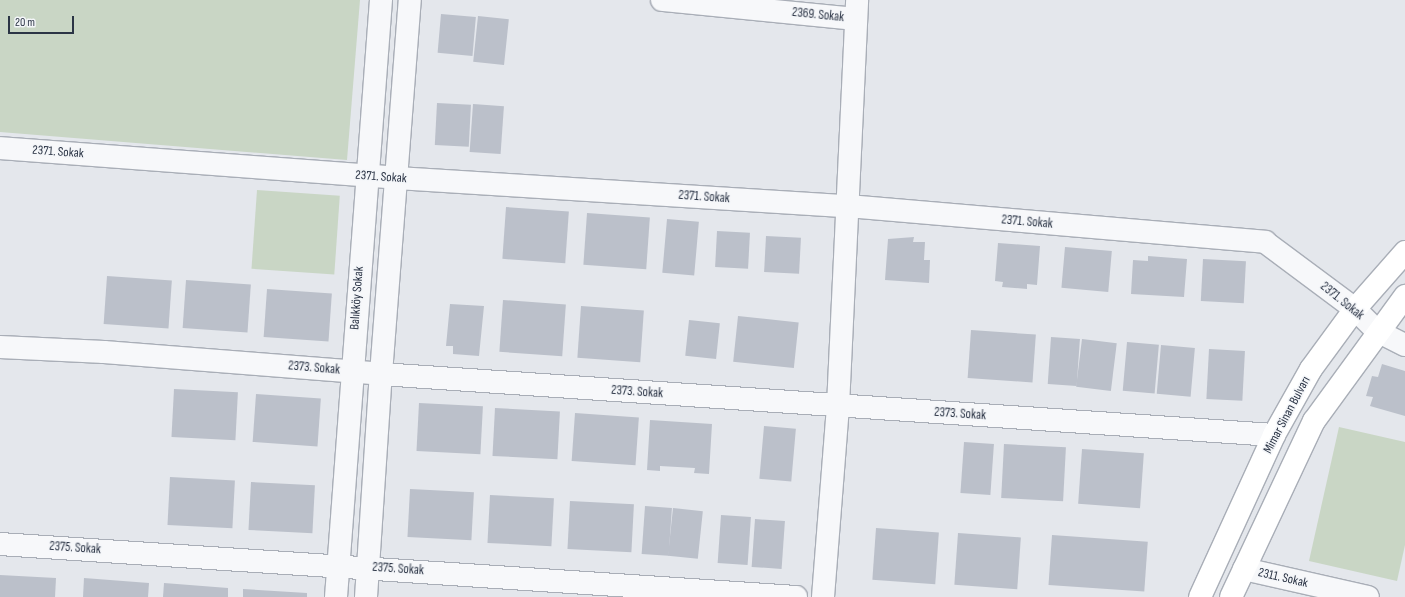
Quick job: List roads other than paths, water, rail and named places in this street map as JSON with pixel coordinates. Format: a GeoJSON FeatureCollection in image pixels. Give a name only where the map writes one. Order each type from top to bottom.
{"type":"FeatureCollection","features":[{"type":"Feature","properties":{"kind":"main road","name":"Mimar Sinan Bulvarı"},"geometry":{"type":"LineString","coordinates":[[1200,597],[1274,435],[1311,369],[1355,309],[1405,252]]}},
{"type":"Feature","properties":{"kind":"main road","name":"Mimar Sinan Bulvarı"},"geometry":{"type":"LineString","coordinates":[[1232,597],[1314,421],[1377,331],[1405,296]]}},
{"type":"Feature","properties":{"kind":"street","name":"Balıkköy Sokak"},"geometry":{"type":"LineString","coordinates":[[336,597],[381,0]]}},
{"type":"Feature","properties":{"kind":"street"},"geometry":{"type":"LineString","coordinates":[[366,597],[380,374],[410,0]]}},
{"type":"Feature","properties":{"kind":"street","name":"2369. Sokak"},"geometry":{"type":"LineString","coordinates":[[662,0],[856,9]]}},
{"type":"Feature","properties":{"kind":"street"},"geometry":{"type":"LineString","coordinates":[[822,597],[838,406],[856,9]]}},
{"type":"Feature","properties":{"kind":"street","name":"2371. Sokak"},"geometry":{"type":"LineString","coordinates":[[0,148],[396,178],[847,206],[1264,242],[1355,309],[1377,331],[1405,345]]}},
{"type":"Feature","properties":{"kind":"street","name":"2373. Sokak"},"geometry":{"type":"LineString","coordinates":[[0,347],[104,352],[380,374],[1274,435]]}},
{"type":"Feature","properties":{"kind":"street","name":"2375. Sokak"},"geometry":{"type":"LineString","coordinates":[[0,544],[338,564],[796,597]]}},
{"type":"Feature","properties":{"kind":"street","name":"2311. Sokak"},"geometry":{"type":"LineString","coordinates":[[1244,569],[1368,597]]}}]}
